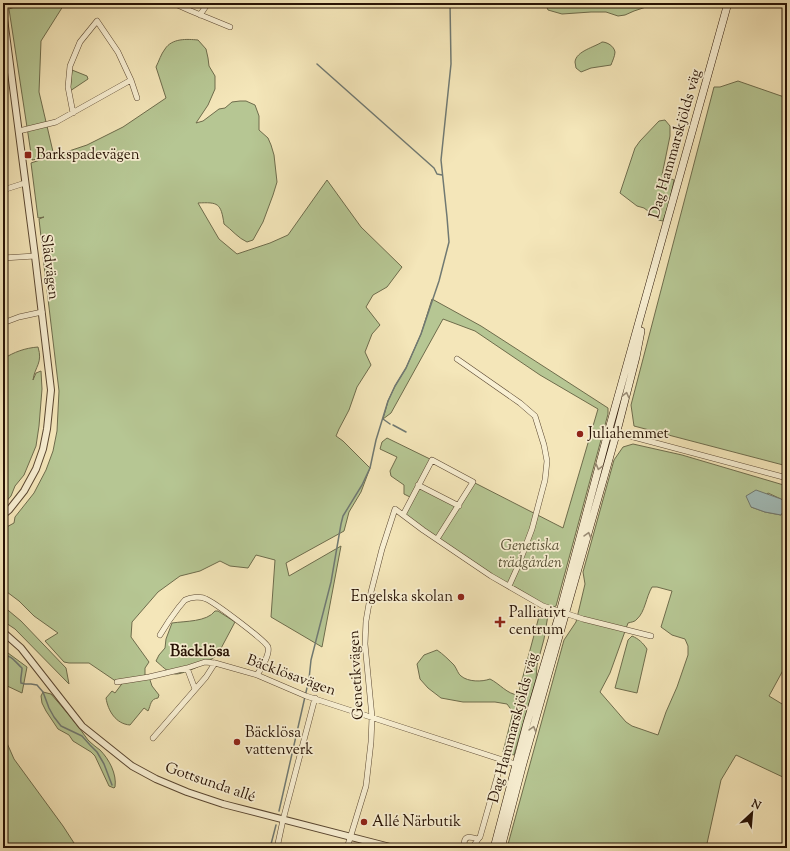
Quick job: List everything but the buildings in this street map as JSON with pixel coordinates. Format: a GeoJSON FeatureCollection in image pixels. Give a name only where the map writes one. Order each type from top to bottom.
{"type":"FeatureCollection","features":[{"type":"Feature","properties":{"kind":"main road","name":"Dag Hammarskjölds väg"},"geometry":{"type":"LineString","coordinates":[[563,613],[609,429],[728,3]]}},
{"type":"Feature","properties":{"kind":"main road","name":"Dag Hammarskjölds väg"},"geometry":{"type":"LineString","coordinates":[[494,848],[520,766],[563,613],[617,432],[636,357],[648,291]]}},
{"type":"Feature","properties":{"kind":"main road","name":"Dag Hammarskjölds väg"},"geometry":{"type":"LineString","coordinates":[[501,848],[520,766]]}},
{"type":"Feature","properties":{"kind":"street"},"geometry":{"type":"LineString","coordinates":[[173,3],[230,27]]}},
{"type":"Feature","properties":{"kind":"street"},"geometry":{"type":"LineString","coordinates":[[200,15],[208,3]]}},
{"type":"Feature","properties":{"kind":"street","name":"Slädvägen"},"geometry":{"type":"LineString","coordinates":[[3,11],[5,47],[19,131],[51,390],[47,429],[43,449],[36,469],[24,491],[9,510],[3,515]]}},
{"type":"Feature","properties":{"kind":"street"},"geometry":{"type":"LineString","coordinates":[[73,113],[68,87],[70,66],[80,42],[97,21],[118,52],[138,98]]}},
{"type":"Feature","properties":{"kind":"street"},"geometry":{"type":"LineString","coordinates":[[19,131],[56,122],[131,80]]}},
{"type":"Feature","properties":{"kind":"street"},"geometry":{"type":"LineString","coordinates":[[3,190],[25,183]]}},
{"type":"Feature","properties":{"kind":"street"},"geometry":{"type":"LineString","coordinates":[[3,258],[35,256]]}},
{"type":"Feature","properties":{"kind":"street"},"geometry":{"type":"LineString","coordinates":[[3,323],[19,317],[42,312]]}},
{"type":"Feature","properties":{"kind":"street"},"geometry":{"type":"LineString","coordinates":[[457,359],[520,403],[535,416],[544,445],[546,462],[545,480],[532,528],[509,586]]}},
{"type":"Feature","properties":{"kind":"street"},"geometry":{"type":"LineString","coordinates":[[609,429],[787,478]]}},
{"type":"Feature","properties":{"kind":"street"},"geometry":{"type":"LineString","coordinates":[[438,540],[473,482],[432,460],[403,515],[438,540],[491,576],[543,606],[583,619],[651,636]]}},
{"type":"Feature","properties":{"kind":"street"},"geometry":{"type":"LineString","coordinates":[[418,485],[459,506]]}},
{"type":"Feature","properties":{"kind":"street","name":"Genetikvägen"},"geometry":{"type":"LineString","coordinates":[[348,846],[366,786],[371,742],[372,717],[365,644],[366,621],[371,592],[382,548],[395,509],[403,515]]}},
{"type":"Feature","properties":{"kind":"street"},"geometry":{"type":"LineString","coordinates":[[160,635],[185,600],[196,597],[205,598],[260,638],[268,646],[269,651],[264,666],[258,675]]}},
{"type":"Feature","properties":{"kind":"street","name":"Gottsunda allé"},"geometry":{"type":"LineString","coordinates":[[3,632],[21,648],[82,726],[132,766],[156,779],[187,792],[223,804],[394,848]]}},
{"type":"Feature","properties":{"kind":"street","name":"Bäcklösavägen"},"geometry":{"type":"LineString","coordinates":[[116,682],[149,677],[187,668],[204,662],[215,663],[258,675],[305,695],[520,766]]}},
{"type":"Feature","properties":{"kind":"street"},"geometry":{"type":"LineString","coordinates":[[153,738],[206,677],[215,663]]}},
{"type":"Feature","properties":{"kind":"street"},"geometry":{"type":"LineString","coordinates":[[187,668],[195,689]]}},
{"type":"Feature","properties":{"kind":"street"},"geometry":{"type":"LineString","coordinates":[[277,848],[282,820],[315,698]]}},
{"type":"Feature","properties":{"kind":"street"},"geometry":{"type":"LineString","coordinates":[[478,839],[471,836],[467,837],[464,839],[464,843],[470,848],[476,844],[480,837],[502,760]]}},
{"type":"Feature","properties":{"kind":"green space"},"geometry":{"type":"Polygon","coordinates":[[[26,3],[65,3],[41,41],[39,92],[54,156],[87,145],[123,127],[166,98],[156,67],[162,53],[168,45],[176,41],[198,40],[206,49],[209,66],[215,76],[215,89],[208,105],[196,123],[203,121],[219,109],[225,108],[232,102],[246,101],[255,105],[259,116],[259,130],[268,138],[274,155],[277,182],[263,222],[253,240],[247,242],[224,224],[220,208],[217,205],[210,203],[198,203],[219,239],[237,254],[270,243],[288,235],[327,180],[361,227],[402,267],[387,287],[373,295],[366,307],[380,325],[372,334],[365,352],[371,365],[357,387],[349,410],[336,436],[370,468],[361,492],[349,512],[344,531],[286,563],[289,576],[341,546],[322,647],[271,617],[275,560],[256,555],[248,568],[230,566],[220,561],[200,571],[180,576],[158,592],[132,622],[131,637],[149,662],[145,668],[145,676],[149,677],[152,686],[159,695],[158,698],[152,701],[148,711],[144,708],[130,725],[121,722],[114,716],[109,708],[106,698],[112,691],[115,693],[124,681],[117,682],[89,663],[64,662],[45,641],[58,633],[34,616],[19,601],[3,589],[3,529],[14,523],[15,517],[34,493],[46,470],[53,451],[57,431],[59,391],[43,257],[48,255],[43,255],[39,219],[44,217],[38,218],[31,163],[49,157],[32,160],[9,9],[26,3]]]}},
{"type":"Feature","properties":{"kind":"green space"},"geometry":{"type":"Polygon","coordinates":[[[545,3],[658,3],[625,15],[618,16],[606,12],[562,14],[548,10],[545,3]]]}},
{"type":"Feature","properties":{"kind":"green space"},"geometry":{"type":"Polygon","coordinates":[[[602,42],[610,45],[615,52],[611,65],[591,68],[581,72],[576,68],[576,58],[582,52],[602,42]]]}},
{"type":"Feature","properties":{"kind":"green space"},"geometry":{"type":"Polygon","coordinates":[[[72,70],[87,76],[88,79],[70,91],[72,70]]]}},
{"type":"Feature","properties":{"kind":"green space"},"geometry":{"type":"Polygon","coordinates":[[[738,81],[787,98],[787,466],[634,426],[631,405],[714,87],[720,87],[738,81]]]}},
{"type":"Feature","properties":{"kind":"green space"},"geometry":{"type":"Polygon","coordinates":[[[665,120],[670,126],[670,136],[662,175],[674,180],[669,204],[663,221],[658,220],[644,208],[637,206],[620,193],[635,148],[659,121],[665,120]]]}},
{"type":"Feature","properties":{"kind":"green space","name":"Genetiska trädgården"},"geometry":{"type":"Polygon","coordinates":[[[432,299],[481,326],[608,408],[608,414],[556,606],[549,609],[544,639],[537,665],[536,679],[514,755],[503,752],[513,712],[507,704],[495,702],[463,702],[441,698],[428,688],[420,679],[417,664],[424,655],[437,650],[454,665],[459,674],[464,678],[475,681],[490,679],[507,691],[518,695],[543,606],[491,576],[403,515],[412,498],[404,494],[404,485],[391,476],[390,471],[397,457],[380,449],[382,442],[387,438],[432,460],[419,485],[459,506],[473,482],[563,528],[598,409],[540,375],[475,331],[443,319],[391,413],[383,419],[388,401],[406,368],[421,334],[432,299]]]}},
{"type":"Feature","properties":{"kind":"green space"},"geometry":{"type":"Polygon","coordinates":[[[38,347],[40,357],[33,380],[36,373],[41,371],[42,389],[36,446],[24,475],[15,486],[11,496],[3,505],[3,359],[11,354],[29,348],[38,347]]]}},
{"type":"Feature","properties":{"kind":"green space"},"geometry":{"type":"Polygon","coordinates":[[[633,444],[682,455],[787,486],[787,504],[781,499],[768,493],[751,507],[765,512],[781,515],[787,506],[787,663],[769,696],[787,707],[787,779],[736,755],[721,780],[706,848],[507,848],[564,640],[576,622],[585,584],[583,572],[614,460],[623,447],[633,444]],[[652,587],[640,616],[635,621],[628,623],[610,673],[600,692],[626,722],[632,726],[658,735],[688,655],[688,646],[685,639],[672,635],[661,627],[672,591],[652,587]]]}},
{"type":"Feature","properties":{"kind":"green space"},"geometry":{"type":"Polygon","coordinates":[[[3,606],[21,621],[66,668],[69,684],[15,629],[3,621],[3,606]]]}},
{"type":"Feature","properties":{"kind":"green space"},"geometry":{"type":"Polygon","coordinates":[[[215,611],[218,611],[235,622],[215,657],[204,664],[179,674],[167,671],[156,661],[165,648],[166,639],[172,623],[201,619],[211,615],[215,611]]]}},
{"type":"Feature","properties":{"kind":"green space"},"geometry":{"type":"Polygon","coordinates":[[[632,636],[641,641],[647,649],[637,693],[615,688],[628,640],[632,636]]]}},
{"type":"Feature","properties":{"kind":"green space"},"geometry":{"type":"Polygon","coordinates":[[[3,653],[8,653],[27,667],[22,693],[3,684],[3,653]]]}},
{"type":"Feature","properties":{"kind":"green space"},"geometry":{"type":"Polygon","coordinates":[[[43,692],[51,694],[88,740],[100,750],[106,758],[114,772],[114,788],[109,786],[95,756],[73,741],[69,735],[58,729],[42,703],[41,696],[43,692]]]}},
{"type":"Feature","properties":{"kind":"green space"},"geometry":{"type":"Polygon","coordinates":[[[3,734],[14,759],[63,826],[74,843],[73,848],[3,848],[3,734]]]}},
{"type":"Feature","properties":{"kind":"water"},"geometry":{"type":"Polygon","coordinates":[[[756,490],[781,499],[787,504],[781,515],[765,512],[751,507],[746,496],[756,490]]]}},
{"type":"Feature","properties":{"kind":"waterway"},"geometry":{"type":"LineString","coordinates":[[279,811],[309,679],[311,660],[331,582],[343,516],[362,485],[370,468],[376,440],[388,401],[406,368],[421,334],[439,281],[449,242],[441,160],[451,64],[450,3]]}},
{"type":"Feature","properties":{"kind":"waterway"},"geometry":{"type":"LineString","coordinates":[[317,64],[434,168],[437,174],[442,175]]}},
{"type":"Feature","properties":{"kind":"waterway"},"geometry":{"type":"LineString","coordinates":[[383,419],[390,424]]}},
{"type":"Feature","properties":{"kind":"waterway"},"geometry":{"type":"LineString","coordinates":[[393,425],[406,432]]}},
{"type":"Feature","properties":{"kind":"waterway"},"geometry":{"type":"LineString","coordinates":[[3,655],[11,658],[22,668],[21,683],[37,685],[43,692],[49,708],[61,726],[82,736],[97,752],[104,764],[112,785]]}},
{"type":"Feature","properties":{"kind":"waterway"},"geometry":{"type":"LineString","coordinates":[[270,848],[276,825]]}},
{"type":"Feature","properties":{"kind":"place","name":"Barkspadevägen"},"geometry":{"type":"Point","coordinates":[28,155]}},
{"type":"Feature","properties":{"kind":"place","name":"Juliahemmet"},"geometry":{"type":"Point","coordinates":[580,434]}},
{"type":"Feature","properties":{"kind":"place","name":"Engelska skolan"},"geometry":{"type":"Point","coordinates":[461,597]}},
{"type":"Feature","properties":{"kind":"place","name":"Palliativt centrum"},"geometry":{"type":"Point","coordinates":[500,622]}},
{"type":"Feature","properties":{"kind":"place","name":"Bäcklösa vattenverk"},"geometry":{"type":"Point","coordinates":[237,742]}},
{"type":"Feature","properties":{"kind":"place","name":"Allé Närbutik"},"geometry":{"type":"Point","coordinates":[364,822]}},
{"type":"Feature","properties":{"kind":"district","name":"Bäcklösa"},"geometry":{"type":"Point","coordinates":[200,652]}}]}
